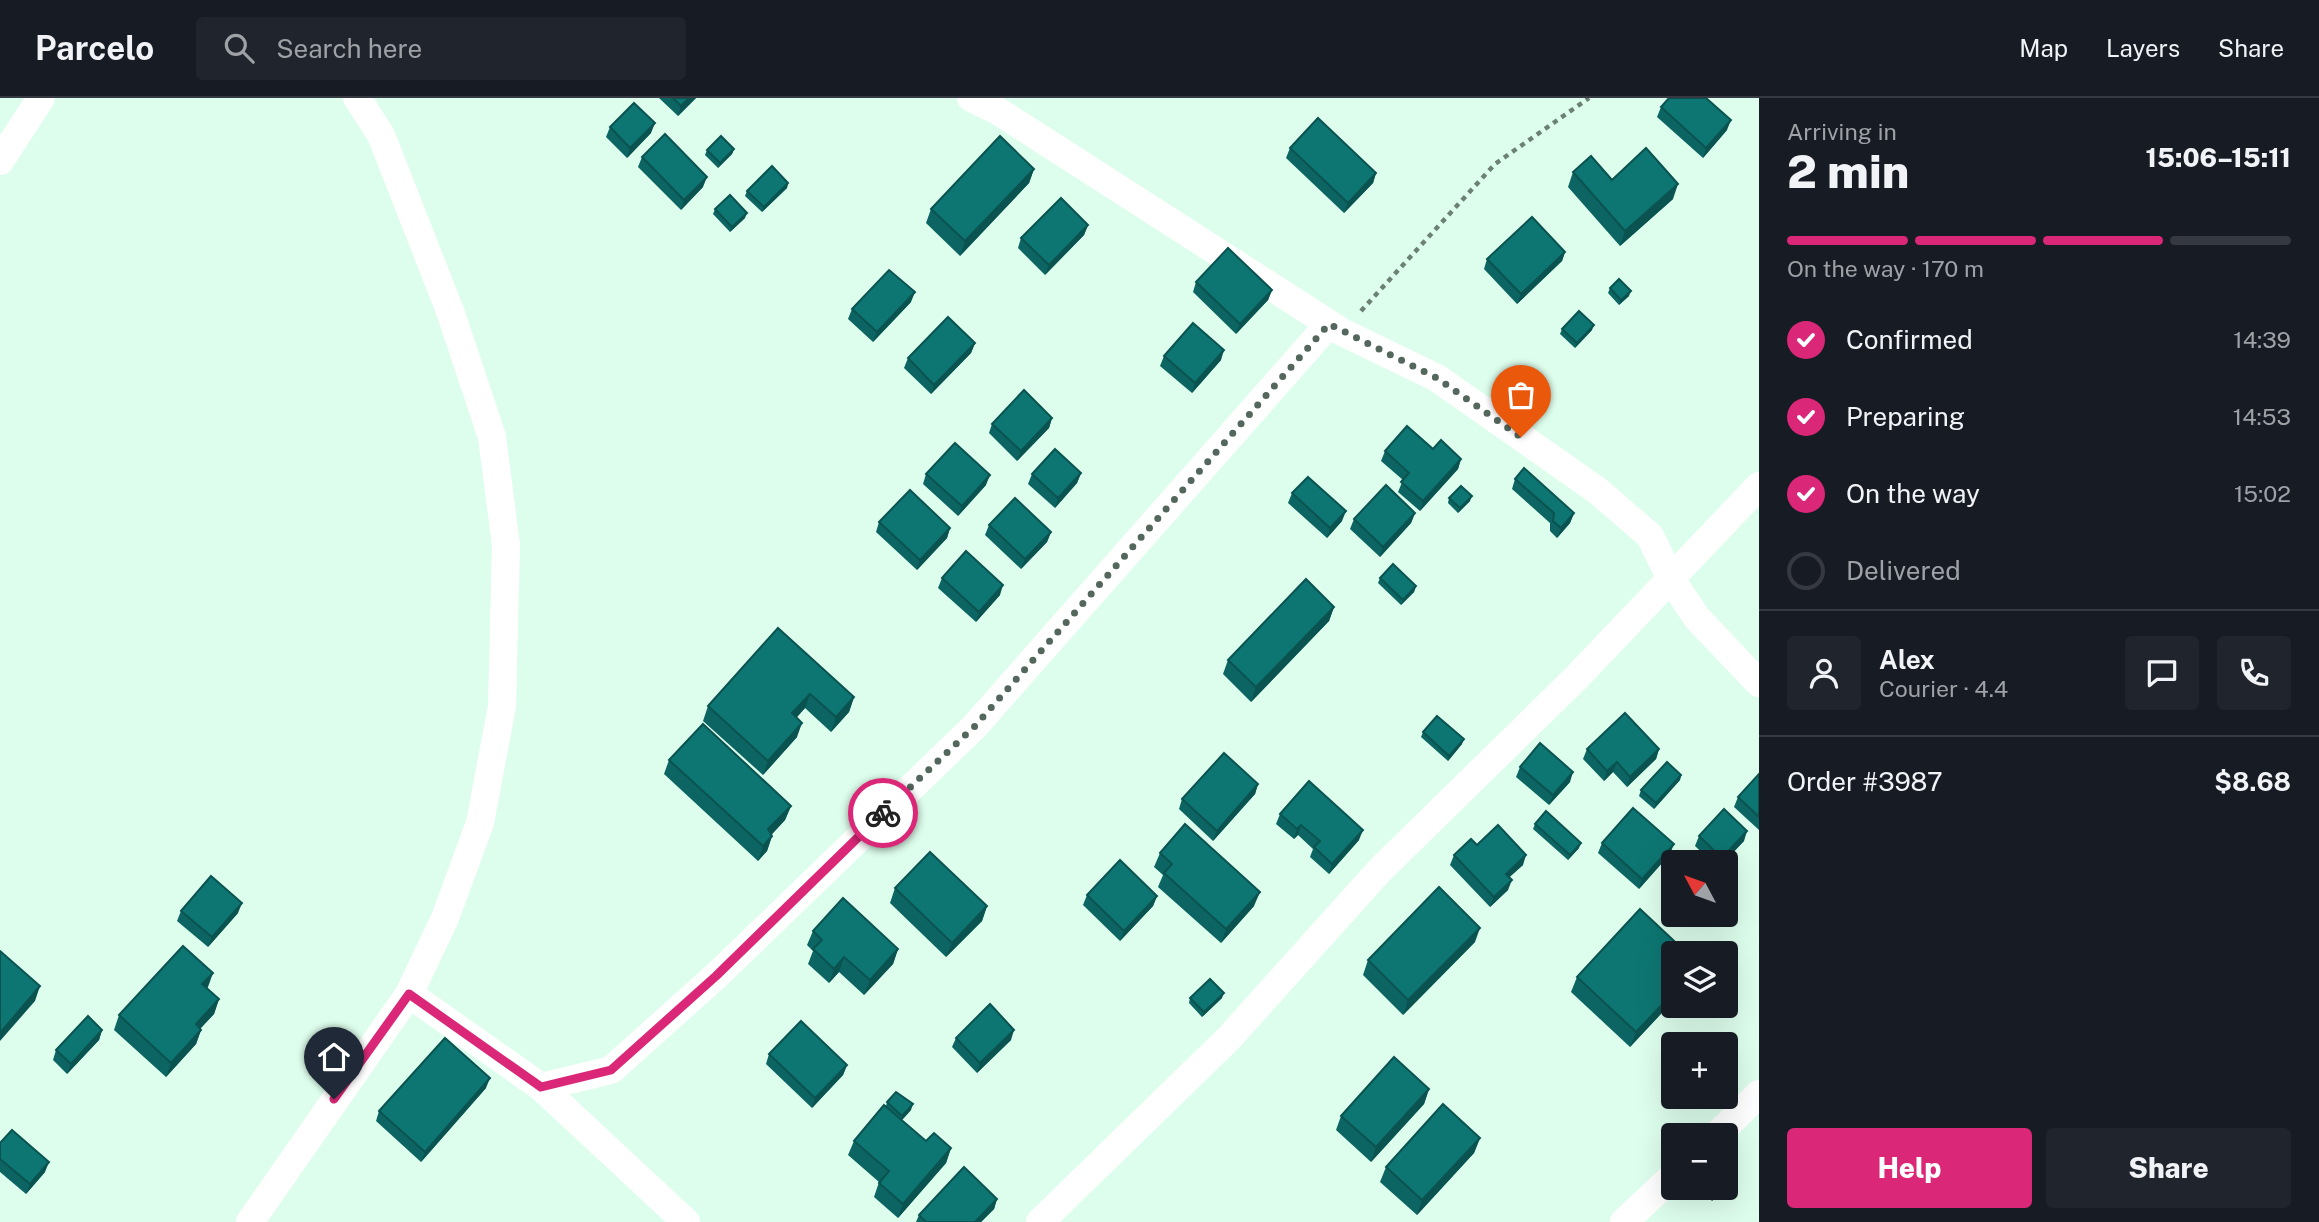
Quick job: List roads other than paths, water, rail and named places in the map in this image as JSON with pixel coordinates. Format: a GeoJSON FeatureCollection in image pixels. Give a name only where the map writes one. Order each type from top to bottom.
{"type":"FeatureCollection","features":[{"type":"Feature","properties":{"kind":"street"},"geometry":{"type":"LineString","coordinates":[[0,161],[41,98]]}},
{"type":"Feature","properties":{"kind":"street"},"geometry":{"type":"LineString","coordinates":[[250,1222],[409,994],[445,918],[480,823],[502,706],[506,545],[492,437],[462,349],[381,135],[357,98]]}},
{"type":"Feature","properties":{"kind":"street"},"geometry":{"type":"LineString","coordinates":[[971,98],[1010,119],[1335,328],[1437,378],[1598,491],[1650,536],[1671,579],[1697,618],[1759,683]]}},
{"type":"Feature","properties":{"kind":"street"},"geometry":{"type":"LineString","coordinates":[[541,1087],[611,1070],[716,976],[975,726],[1335,328]]}},
{"type":"Feature","properties":{"kind":"street"},"geometry":{"type":"LineString","coordinates":[[1040,1222],[1229,1038],[1378,871],[1576,678],[1759,486]]}},
{"type":"Feature","properties":{"kind":"street"},"geometry":{"type":"LineString","coordinates":[[409,994],[541,1087],[686,1222]]}},
{"type":"Feature","properties":{"kind":"street"},"geometry":{"type":"LineString","coordinates":[[1729,1123],[1759,1094]]}},
{"type":"Feature","properties":{"kind":"street"},"geometry":{"type":"LineString","coordinates":[[1624,1222],[1661,1187]]}}]}
